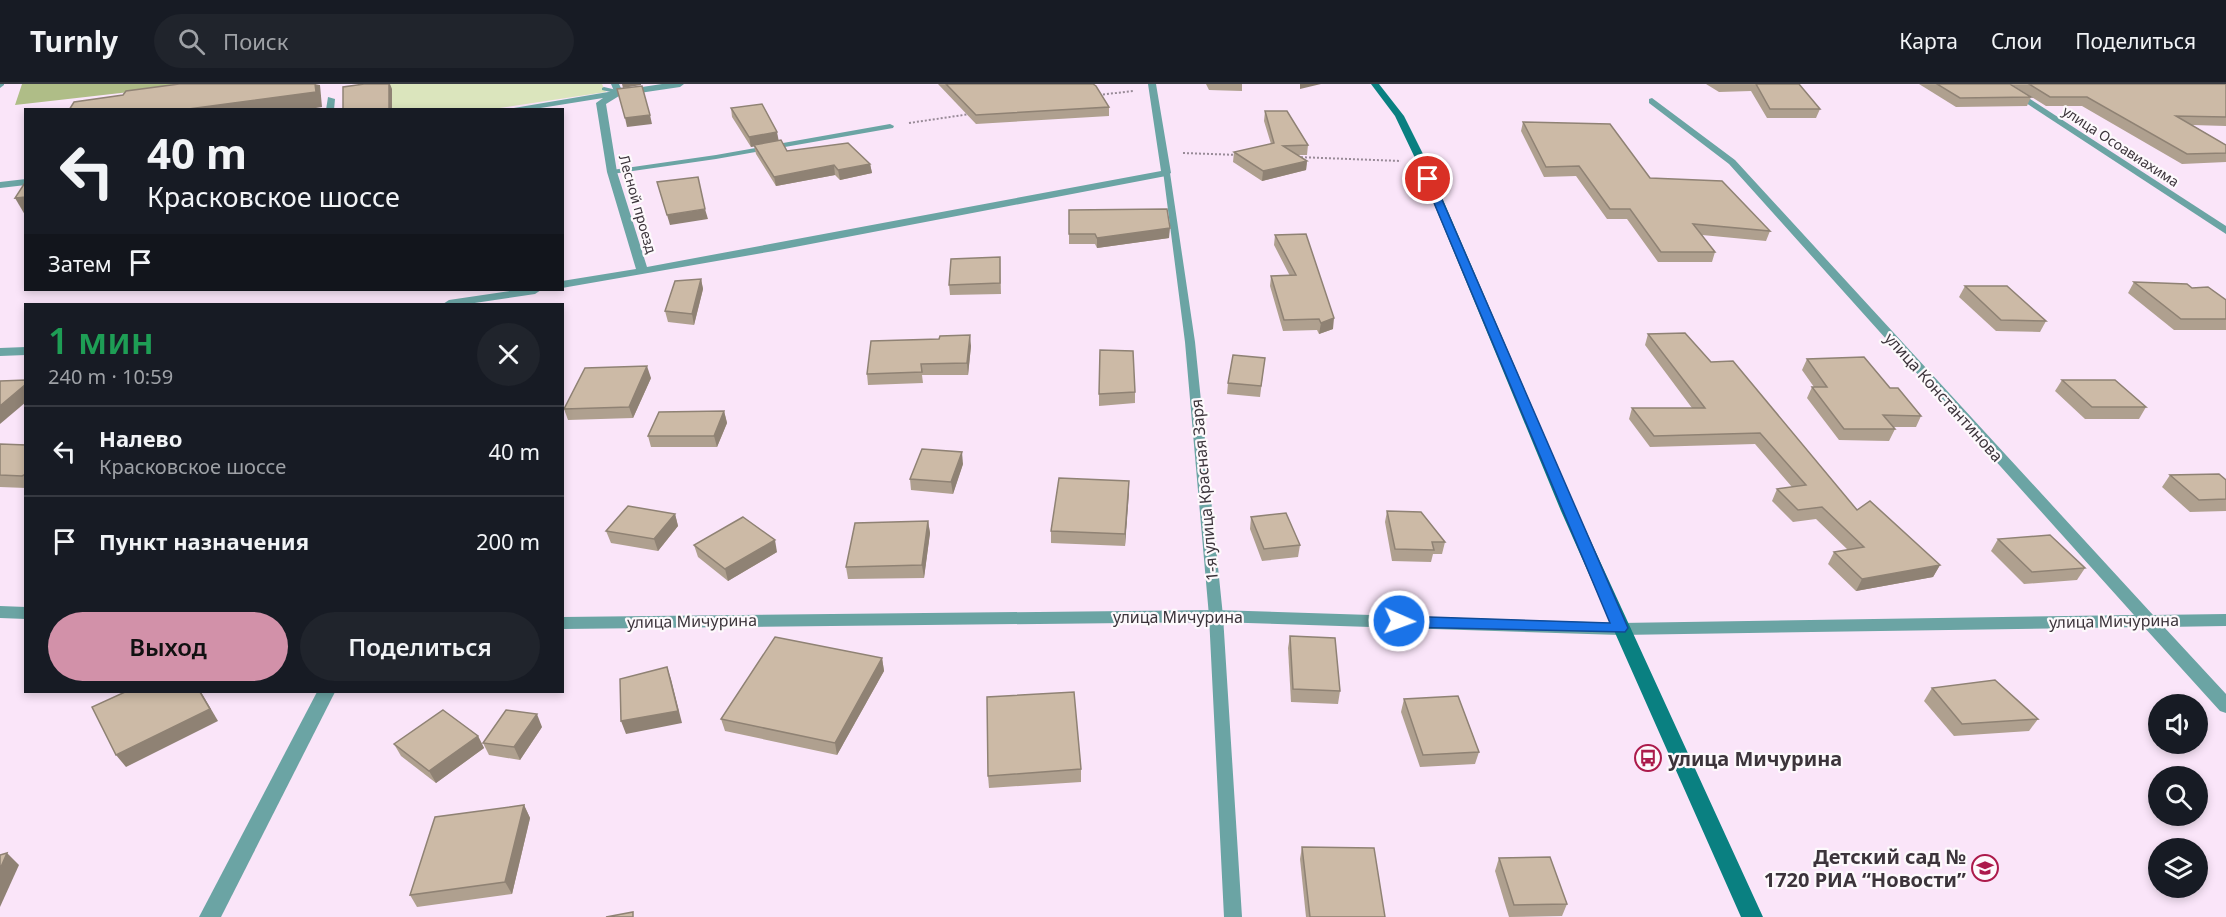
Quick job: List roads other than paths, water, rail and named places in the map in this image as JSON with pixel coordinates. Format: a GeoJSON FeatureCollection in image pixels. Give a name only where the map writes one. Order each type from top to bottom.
{"type":"FeatureCollection","features":[{"type":"Feature","properties":{"kind":"main road"},"geometry":{"type":"LineString","coordinates":[[1375,84],[1399,116],[1420,158],[1620,628],[1752,917]]}},
{"type":"Feature","properties":{"kind":"street"},"geometry":{"type":"LineString","coordinates":[[516,108],[617,88],[680,84]]}},
{"type":"Feature","properties":{"kind":"street","name":"улица Осоавиахима"},"geometry":{"type":"LineString","coordinates":[[2001,84],[2226,231]]}},
{"type":"Feature","properties":{"kind":"street"},"geometry":{"type":"LineString","coordinates":[[564,285],[1166,172],[1152,86]]}},
{"type":"Feature","properties":{"kind":"street","name":"Лесной проезд"},"geometry":{"type":"LineString","coordinates":[[617,88],[601,103],[612,172],[643,271]]}},
{"type":"Feature","properties":{"kind":"street","name":"улица Константинова"},"geometry":{"type":"LineString","coordinates":[[1652,101],[1732,162],[2226,706]]}},
{"type":"Feature","properties":{"kind":"street"},"geometry":{"type":"LineString","coordinates":[[0,186],[24,181]]}},
{"type":"Feature","properties":{"kind":"street"},"geometry":{"type":"LineString","coordinates":[[455,303],[529,291]]}},
{"type":"Feature","properties":{"kind":"street"},"geometry":{"type":"LineString","coordinates":[[0,352],[24,351]]}},
{"type":"Feature","properties":{"kind":"street"},"geometry":{"type":"LineString","coordinates":[[0,612],[24,613]]}},
{"type":"Feature","properties":{"kind":"street","name":"улица Мичурина"},"geometry":{"type":"LineString","coordinates":[[564,623],[1216,616],[1620,628],[2146,620],[2226,621]]}},
{"type":"Feature","properties":{"kind":"street"},"geometry":{"type":"LineString","coordinates":[[210,917],[325,693]]}},
{"type":"Feature","properties":{"kind":"lane"},"geometry":{"type":"LineString","coordinates":[[604,89],[617,88]]}},
{"type":"Feature","properties":{"kind":"lane"},"geometry":{"type":"LineString","coordinates":[[330,108],[331,99]]}},
{"type":"Feature","properties":{"kind":"lane"},"geometry":{"type":"LineString","coordinates":[[612,172],[717,157],[890,126]]}},
{"type":"Feature","properties":{"kind":"lane","name":"1-я улица Красная Заря"},"geometry":{"type":"LineString","coordinates":[[1166,172],[1190,342],[1216,616],[1233,917]]}},
{"type":"Feature","properties":{"kind":"place","name":"улица Мичурина"},"geometry":{"type":"Point","coordinates":[1648,758]}},
{"type":"Feature","properties":{"kind":"place","name":"Детский сад № 1720 РИА “Новости”"},"geometry":{"type":"Point","coordinates":[1985,868]}}]}
